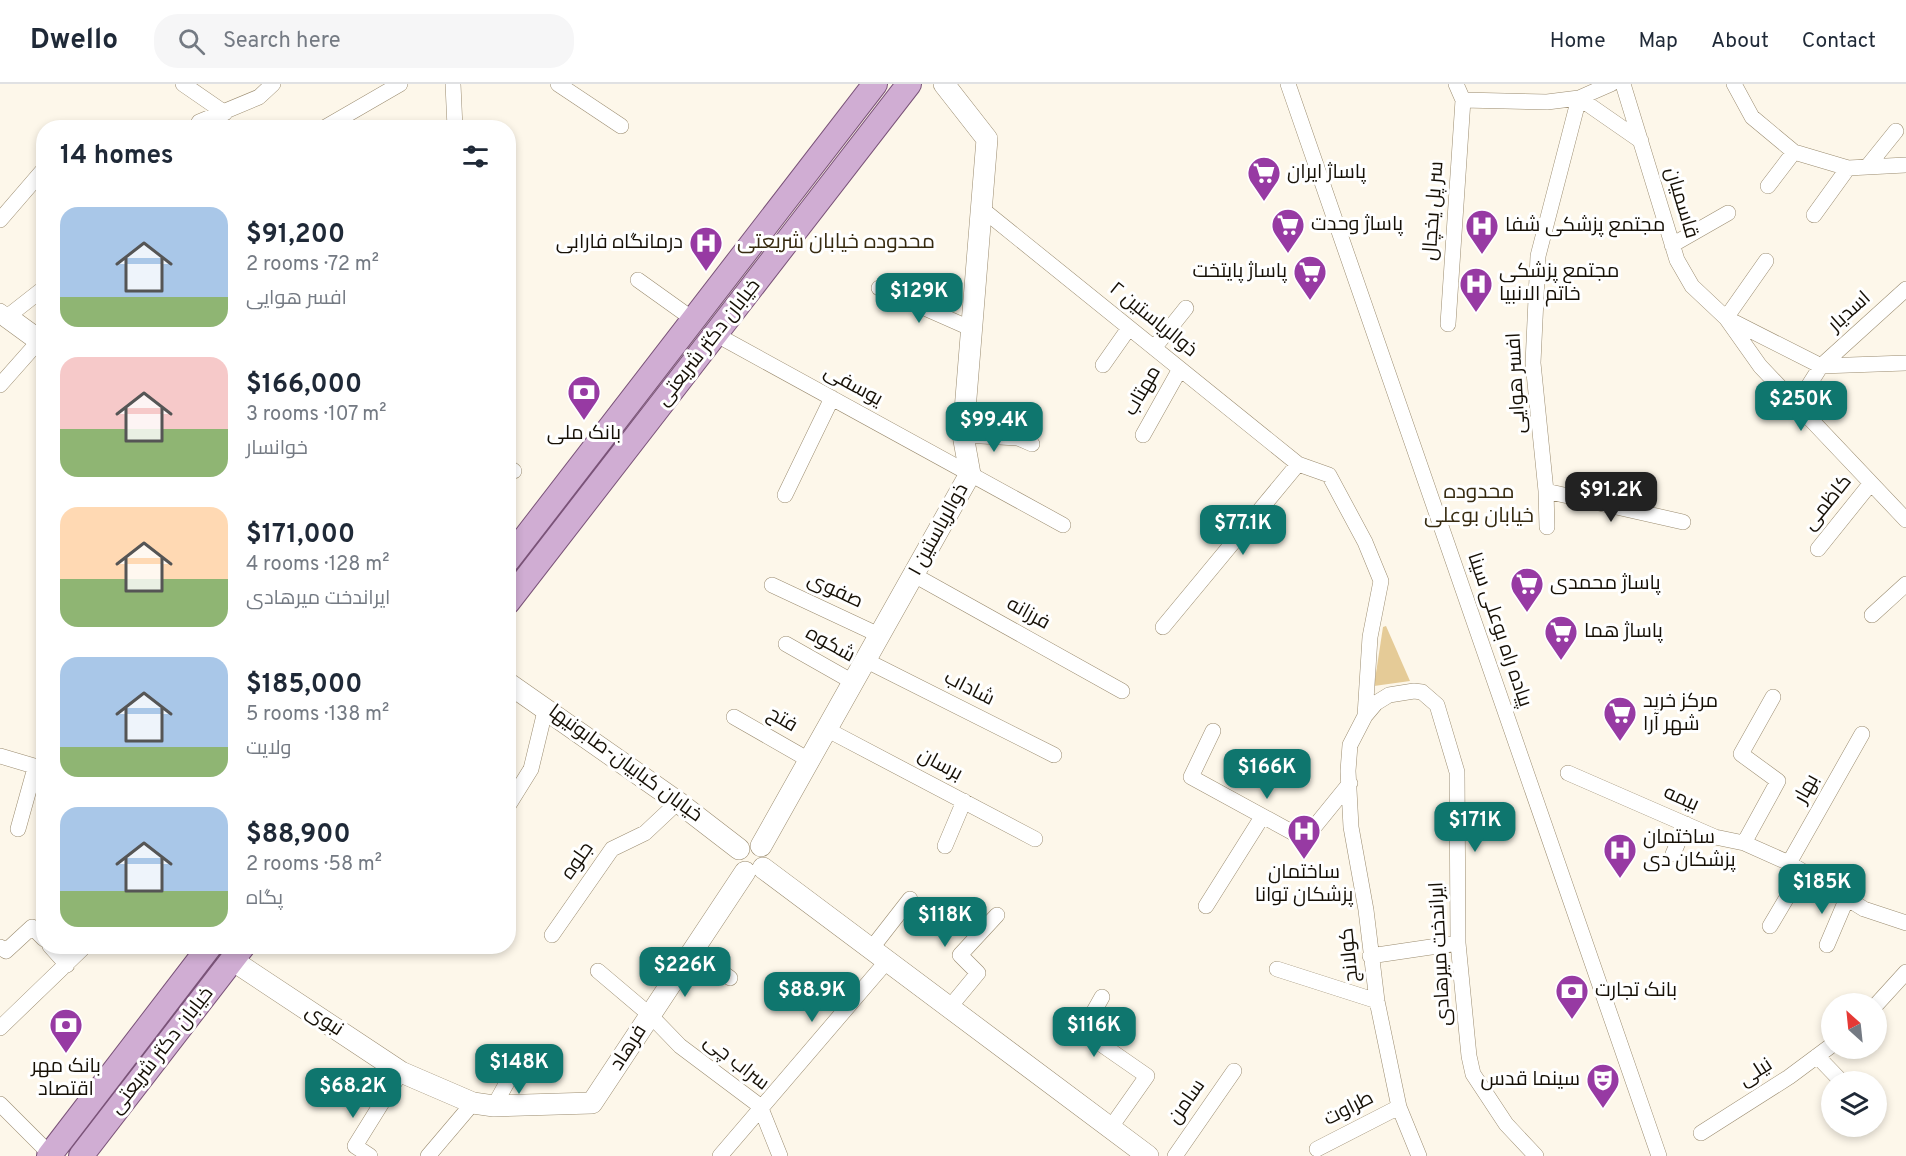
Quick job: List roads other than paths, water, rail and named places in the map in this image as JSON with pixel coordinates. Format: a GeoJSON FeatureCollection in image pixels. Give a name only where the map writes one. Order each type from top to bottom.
{"type":"FeatureCollection","features":[{"type":"Feature","properties":{"kind":"main road","name":"خیابان دکتر شریعتی"},"geometry":{"type":"LineString","coordinates":[[516,550],[875,84]]}},
{"type":"Feature","properties":{"kind":"main road","name":"خیابان دکتر شریعتی"},"geometry":{"type":"LineString","coordinates":[[516,592],[716,334],[899,87]]}},
{"type":"Feature","properties":{"kind":"main road","name":"خیابان دکتر شریعتی"},"geometry":{"type":"LineString","coordinates":[[49,1155],[204,954]]}},
{"type":"Feature","properties":{"kind":"main road","name":"خیابان دکتر شریعتی"},"geometry":{"type":"LineString","coordinates":[[81,1156],[236,954]]}},
{"type":"Feature","properties":{"kind":"street"},"geometry":{"type":"LineString","coordinates":[[183,84],[225,113]]}},
{"type":"Feature","properties":{"kind":"street"},"geometry":{"type":"LineString","coordinates":[[205,120],[259,97],[273,84]]}},
{"type":"Feature","properties":{"kind":"street"},"geometry":{"type":"LineString","coordinates":[[338,120],[400,84]]}},
{"type":"Feature","properties":{"kind":"street"},"geometry":{"type":"LineString","coordinates":[[453,84],[455,120]]}},
{"type":"Feature","properties":{"kind":"street"},"geometry":{"type":"LineString","coordinates":[[558,84],[621,126]]}},
{"type":"Feature","properties":{"kind":"street","name":"ذوالریاستین ۱"},"geometry":{"type":"LineString","coordinates":[[760,846],[970,474],[963,435],[987,138],[944,84]]}},
{"type":"Feature","properties":{"kind":"street","name":"پیاده راه بوعلی سینا"},"geometry":{"type":"LineString","coordinates":[[1288,84],[1659,1156]]}},
{"type":"Feature","properties":{"kind":"street"},"geometry":{"type":"LineString","coordinates":[[1456,84],[1463,100],[1546,102],[1579,98],[1611,84]]}},
{"type":"Feature","properties":{"kind":"street","name":"قاسمیان"},"geometry":{"type":"LineString","coordinates":[[1623,84],[1677,260],[1692,286],[1726,318]]}},
{"type":"Feature","properties":{"kind":"street"},"geometry":{"type":"LineString","coordinates":[[1734,84],[1752,117],[1794,152],[1848,168],[1906,165]]}},
{"type":"Feature","properties":{"kind":"street"},"geometry":{"type":"LineString","coordinates":[[1579,98],[1641,141]]}},
{"type":"Feature","properties":{"kind":"street","name":"افسر هوایی"},"geometry":{"type":"LineString","coordinates":[[1547,528],[1546,491],[1533,363],[1538,256],[1579,98]]}},
{"type":"Feature","properties":{"kind":"street","name":"سر پل یخچال"},"geometry":{"type":"LineString","coordinates":[[1448,324],[1463,100]]}},
{"type":"Feature","properties":{"kind":"street"},"geometry":{"type":"LineString","coordinates":[[1867,167],[1896,131]]}},
{"type":"Feature","properties":{"kind":"street"},"geometry":{"type":"LineString","coordinates":[[1768,186],[1794,152]]}},
{"type":"Feature","properties":{"kind":"street"},"geometry":{"type":"LineString","coordinates":[[1814,215],[1848,168]]}},
{"type":"Feature","properties":{"kind":"street"},"geometry":{"type":"LineString","coordinates":[[0,220],[36,178]]}},
{"type":"Feature","properties":{"kind":"street","name":"ذوالریاستین ۲"},"geometry":{"type":"LineString","coordinates":[[982,209],[1298,464]]}},
{"type":"Feature","properties":{"kind":"street"},"geometry":{"type":"LineString","coordinates":[[1672,245],[1728,213]]}},
{"type":"Feature","properties":{"kind":"street"},"geometry":{"type":"LineString","coordinates":[[1726,318],[1766,261]]}},
{"type":"Feature","properties":{"kind":"street"},"geometry":{"type":"LineString","coordinates":[[638,280],[694,320]]}},
{"type":"Feature","properties":{"kind":"street"},"geometry":{"type":"LineString","coordinates":[[879,288],[972,329]]}},
{"type":"Feature","properties":{"kind":"street","name":"اسدیار"},"geometry":{"type":"LineString","coordinates":[[1797,404],[1821,366],[1906,289]]}},
{"type":"Feature","properties":{"kind":"street"},"geometry":{"type":"LineString","coordinates":[[36,293],[3,314],[36,339]]}},
{"type":"Feature","properties":{"kind":"street"},"geometry":{"type":"LineString","coordinates":[[1154,348],[1186,308]]}},
{"type":"Feature","properties":{"kind":"street"},"geometry":{"type":"LineString","coordinates":[[1726,318],[1821,366],[1906,363]]}},
{"type":"Feature","properties":{"kind":"street"},"geometry":{"type":"LineString","coordinates":[[1726,318],[1760,366],[1906,520]]}},
{"type":"Feature","properties":{"kind":"street"},"geometry":{"type":"LineString","coordinates":[[1103,365],[1129,328]]}},
{"type":"Feature","properties":{"kind":"street","name":"یوسفی"},"geometry":{"type":"LineString","coordinates":[[716,334],[1063,525]]}},
{"type":"Feature","properties":{"kind":"street"},"geometry":{"type":"LineString","coordinates":[[0,385],[36,348]]}},
{"type":"Feature","properties":{"kind":"street","name":"مهتاب"},"geometry":{"type":"LineString","coordinates":[[1143,435],[1180,369]]}},
{"type":"Feature","properties":{"kind":"street"},"geometry":{"type":"LineString","coordinates":[[785,495],[832,398]]}},
{"type":"Feature","properties":{"kind":"street"},"geometry":{"type":"LineString","coordinates":[[963,435],[1018,438],[1032,444]]}},
{"type":"Feature","properties":{"kind":"street"},"geometry":{"type":"LineString","coordinates":[[1163,627],[1298,464],[1329,475],[1365,542],[1381,581],[1370,637],[1365,716]]}},
{"type":"Feature","properties":{"kind":"street","name":"کاظمی"},"geometry":{"type":"LineString","coordinates":[[1818,549],[1871,483]]}},
{"type":"Feature","properties":{"kind":"street"},"geometry":{"type":"LineString","coordinates":[[1546,491],[1683,522]]}},
{"type":"Feature","properties":{"kind":"street","name":"فرزانه"},"geometry":{"type":"LineString","coordinates":[[914,575],[1122,691]]}},
{"type":"Feature","properties":{"kind":"street"},"geometry":{"type":"LineString","coordinates":[[1872,615],[1906,584]]}},
{"type":"Feature","properties":{"kind":"street","name":"صفوی"},"geometry":{"type":"LineString","coordinates":[[772,585],[879,635]]}},
{"type":"Feature","properties":{"kind":"street","name":"شکوه"},"geometry":{"type":"LineString","coordinates":[[786,644],[853,682]]}},
{"type":"Feature","properties":{"kind":"street","name":"شاداب"},"geometry":{"type":"LineString","coordinates":[[865,660],[1054,755]]}},
{"type":"Feature","properties":{"kind":"street","name":"خیابان کبابیان-صابونیها"},"geometry":{"type":"LineString","coordinates":[[516,688],[678,802],[739,849]]}},
{"type":"Feature","properties":{"kind":"street","name":"ایراندخت میرهادی"},"geometry":{"type":"LineString","coordinates":[[1350,745],[1365,716],[1376,703],[1395,692],[1422,692],[1437,705],[1457,772],[1458,943],[1469,1056],[1473,1074],[1506,1124],[1536,1156]]}},
{"type":"Feature","properties":{"kind":"street"},"geometry":{"type":"LineString","coordinates":[[1744,843],[1778,781],[1742,754],[1773,697]]}},
{"type":"Feature","properties":{"kind":"street"},"geometry":{"type":"LineString","coordinates":[[516,793],[531,769],[546,707]]}},
{"type":"Feature","properties":{"kind":"street","name":"فتح"},"geometry":{"type":"LineString","coordinates":[[734,717],[809,760]]}},
{"type":"Feature","properties":{"kind":"street","name":"برسان"},"geometry":{"type":"LineString","coordinates":[[826,729],[1035,839]]}},
{"type":"Feature","properties":{"kind":"street"},"geometry":{"type":"LineString","coordinates":[[1213,731],[1191,777],[1289,832],[1306,836],[1350,783]]}},
{"type":"Feature","properties":{"kind":"street","name":"بهار"},"geometry":{"type":"LineString","coordinates":[[1789,863],[1862,734]]}},
{"type":"Feature","properties":{"kind":"street","name":"کولانج"},"geometry":{"type":"LineString","coordinates":[[1350,745],[1348,771],[1351,826],[1366,910],[1377,1001],[1399,1107],[1419,1156]]}},
{"type":"Feature","properties":{"kind":"street"},"geometry":{"type":"LineString","coordinates":[[0,756],[36,768]]}},
{"type":"Feature","properties":{"kind":"street","name":"بیمه"},"geometry":{"type":"LineString","coordinates":[[1568,773],[1715,837],[1744,843],[1789,863],[1864,909],[1906,923]]}},
{"type":"Feature","properties":{"kind":"street"},"geometry":{"type":"LineString","coordinates":[[18,829],[36,778]]}},
{"type":"Feature","properties":{"kind":"street"},"geometry":{"type":"LineString","coordinates":[[945,846],[964,801]]}},
{"type":"Feature","properties":{"kind":"street","name":"جلوه"},"geometry":{"type":"LineString","coordinates":[[552,935],[612,849],[645,833],[678,802]]}},
{"type":"Feature","properties":{"kind":"street"},"geometry":{"type":"LineString","coordinates":[[1206,906],[1262,817]]}},
{"type":"Feature","properties":{"kind":"street"},"geometry":{"type":"LineString","coordinates":[[1673,854],[1686,824]]}},
{"type":"Feature","properties":{"kind":"street"},"geometry":{"type":"LineString","coordinates":[[754,870],[767,855],[760,846],[751,843],[739,849],[736,859],[879,955],[1111,1127],[1139,1153]]}},
{"type":"Feature","properties":{"kind":"street","name":"فرهاد"},"geometry":{"type":"LineString","coordinates":[[592,1103],[692,951],[754,870]]}},
{"type":"Feature","properties":{"kind":"street"},"geometry":{"type":"LineString","coordinates":[[1770,926],[1802,872]]}},
{"type":"Feature","properties":{"kind":"street"},"geometry":{"type":"LineString","coordinates":[[1827,945],[1847,898]]}},
{"type":"Feature","properties":{"kind":"street"},"geometry":{"type":"LineString","coordinates":[[720,1156],[879,955],[910,899]]}},
{"type":"Feature","properties":{"kind":"street"},"geometry":{"type":"LineString","coordinates":[[949,1008],[978,973],[960,955],[997,915]]}},
{"type":"Feature","properties":{"kind":"street"},"geometry":{"type":"LineString","coordinates":[[0,946],[6,951],[32,927],[36,931]]}},
{"type":"Feature","properties":{"kind":"street"},"geometry":{"type":"LineString","coordinates":[[1370,956],[1458,943]]}},
{"type":"Feature","properties":{"kind":"street"},"geometry":{"type":"LineString","coordinates":[[692,951],[730,978]]}},
{"type":"Feature","properties":{"kind":"street"},"geometry":{"type":"LineString","coordinates":[[57,954],[67,965]]}},
{"type":"Feature","properties":{"kind":"street"},"geometry":{"type":"LineString","coordinates":[[0,1028],[77,954]]}},
{"type":"Feature","properties":{"kind":"street","name":"نبوی"},"geometry":{"type":"LineString","coordinates":[[238,954],[401,1072],[473,1102],[494,1106],[592,1103]]}},
{"type":"Feature","properties":{"kind":"street"},"geometry":{"type":"LineString","coordinates":[[1278,969],[1377,1001]]}},
{"type":"Feature","properties":{"kind":"street","name":"سراب چی"},"geometry":{"type":"LineString","coordinates":[[598,971],[650,1015],[680,1046],[760,1106],[780,1156]]}},
{"type":"Feature","properties":{"kind":"street"},"geometry":{"type":"LineString","coordinates":[[1887,993],[1906,972]]}},
{"type":"Feature","properties":{"kind":"street"},"geometry":{"type":"LineString","coordinates":[[1102,997],[1084,1029],[1085,1033],[1147,1076],[1111,1127]]}},
{"type":"Feature","properties":{"kind":"street","name":"نیلی"},"geometry":{"type":"LineString","coordinates":[[1701,1133],[1821,1053]]}},
{"type":"Feature","properties":{"kind":"street"},"geometry":{"type":"LineString","coordinates":[[1817,1056],[1831,1071]]}},
{"type":"Feature","properties":{"kind":"street"},"geometry":{"type":"LineString","coordinates":[[494,1106],[515,1068]]}},
{"type":"Feature","properties":{"kind":"street","name":"سامن"},"geometry":{"type":"LineString","coordinates":[[1175,1156],[1234,1071]]}},
{"type":"Feature","properties":{"kind":"street"},"geometry":{"type":"LineString","coordinates":[[370,1156],[355,1146],[401,1072]]}},
{"type":"Feature","properties":{"kind":"street"},"geometry":{"type":"LineString","coordinates":[[428,1156],[473,1102]]}},
{"type":"Feature","properties":{"kind":"street"},"geometry":{"type":"LineString","coordinates":[[0,1104],[49,1155]]}},
{"type":"Feature","properties":{"kind":"street","name":"طراوت"},"geometry":{"type":"LineString","coordinates":[[1317,1149],[1399,1107]]}},
{"type":"Feature","properties":{"kind":"place","name":"پاساژ ایران"},"geometry":{"type":"Point","coordinates":[1264,202]}},
{"type":"Feature","properties":{"kind":"place","name":"پاساژ وحدت"},"geometry":{"type":"Point","coordinates":[1288,254]}},
{"type":"Feature","properties":{"kind":"place","name":"مجتمع پزشکی شفا"},"geometry":{"type":"Point","coordinates":[1482,255]}},
{"type":"Feature","properties":{"kind":"place","name":"درمانگاه فارابی"},"geometry":{"type":"Point","coordinates":[706,272]}},
{"type":"Feature","properties":{"kind":"place","name":"پاساژ پایتخت"},"geometry":{"type":"Point","coordinates":[1310,301]}},
{"type":"Feature","properties":{"kind":"place","name":"مجتمع پزشکی خاتم الانبیا"},"geometry":{"type":"Point","coordinates":[1476,313]}},
{"type":"Feature","properties":{"kind":"place","name":"بانک ملی"},"geometry":{"type":"Point","coordinates":[584,421]}},
{"type":"Feature","properties":{"kind":"place","name":"پاساژ محمدی"},"geometry":{"type":"Point","coordinates":[1527,613]}},
{"type":"Feature","properties":{"kind":"place","name":"پاساژ هما"},"geometry":{"type":"Point","coordinates":[1561,661]}},
{"type":"Feature","properties":{"kind":"place","name":"مرکز خرید شهر آرا"},"geometry":{"type":"Point","coordinates":[1620,742]}},
{"type":"Feature","properties":{"kind":"place","name":"ساختمان پزشکان توانا"},"geometry":{"type":"Point","coordinates":[1304,860]}},
{"type":"Feature","properties":{"kind":"place","name":"ساختمان پزشکان دی"},"geometry":{"type":"Point","coordinates":[1620,879]}},
{"type":"Feature","properties":{"kind":"place","name":"بانک تجارت"},"geometry":{"type":"Point","coordinates":[1572,1020]}},
{"type":"Feature","properties":{"kind":"place","name":"بانک مهر اقتصاد"},"geometry":{"type":"Point","coordinates":[66,1054]}},
{"type":"Feature","properties":{"kind":"place","name":"سینما قدس"},"geometry":{"type":"Point","coordinates":[1603,1109]}},
{"type":"Feature","properties":{"kind":"district","name":"محدوده خیابان شریعتی"},"geometry":{"type":"Point","coordinates":[836,242]}},
{"type":"Feature","properties":{"kind":"district","name":"محدوده خیابان بوعلی"},"geometry":{"type":"Point","coordinates":[1479,504]}}]}
